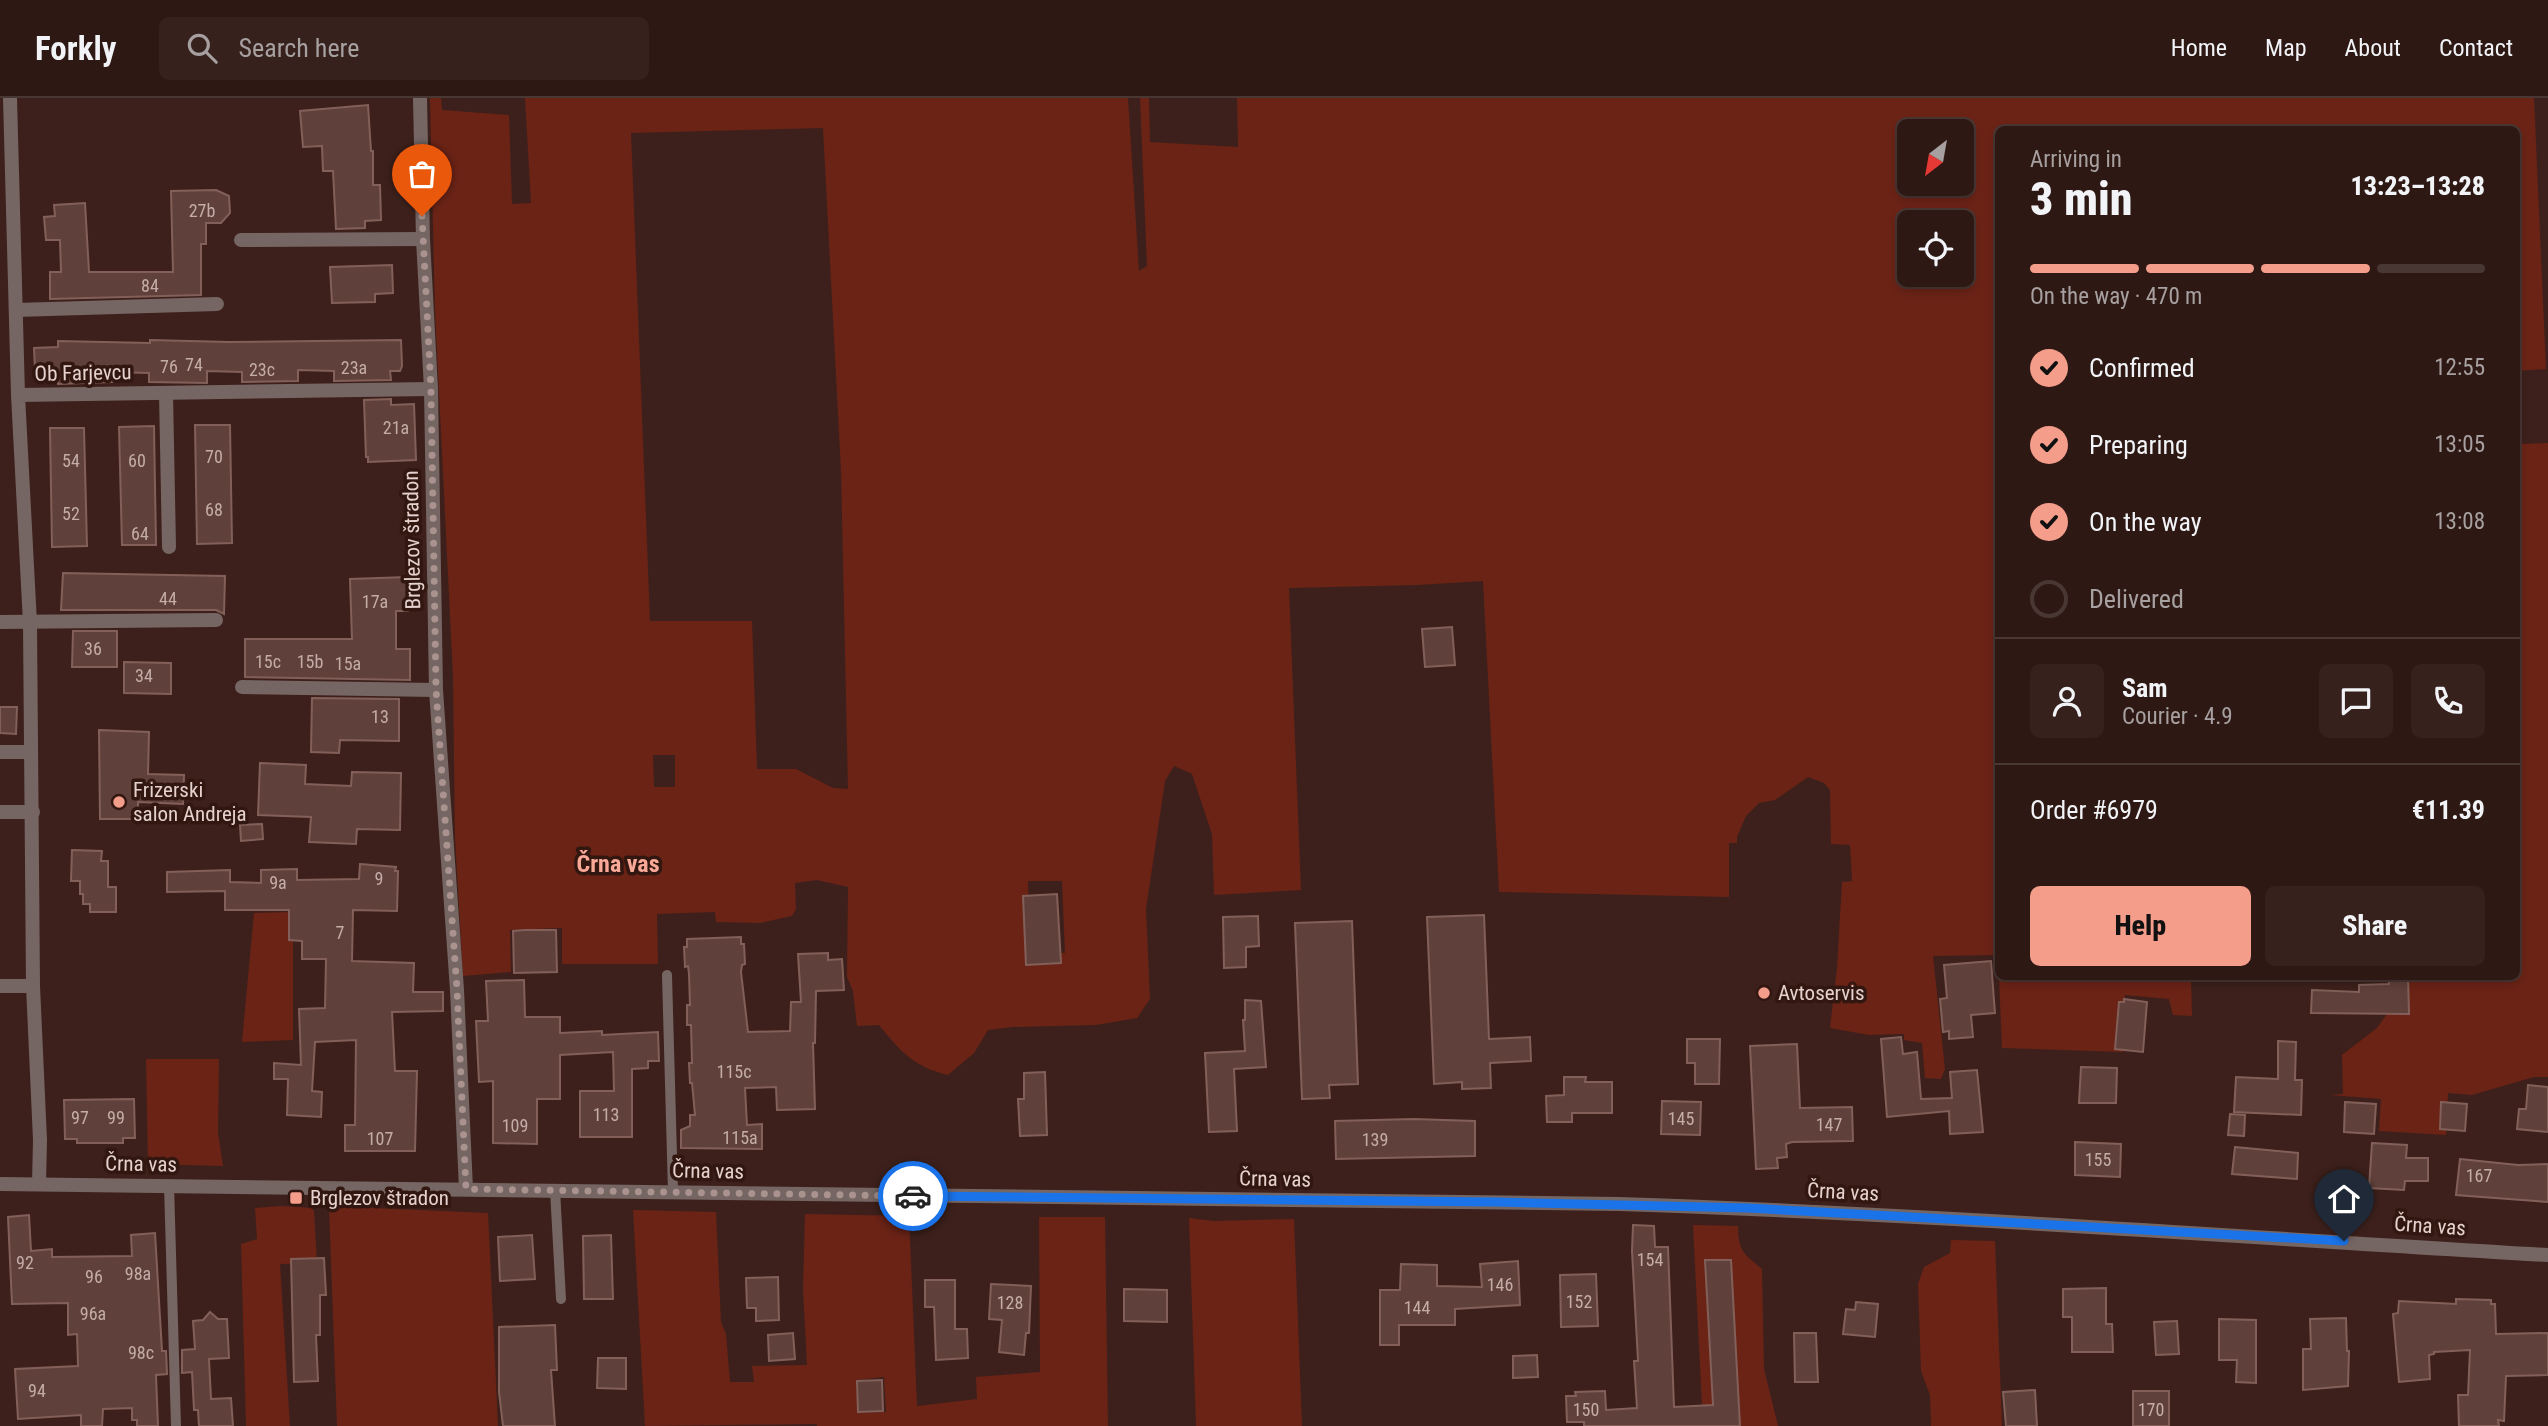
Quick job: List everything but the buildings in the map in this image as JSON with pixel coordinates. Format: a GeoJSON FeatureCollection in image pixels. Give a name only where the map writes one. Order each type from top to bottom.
{"type":"FeatureCollection","features":[{"type":"Feature","properties":{"kind":"street"},"geometry":{"type":"LineString","coordinates":[[10,98],[18,396]]}},
{"type":"Feature","properties":{"kind":"street","name":"Brglezov štradon"},"geometry":{"type":"LineString","coordinates":[[420,98],[423,239],[431,389],[436,690],[457,990],[466,1189]]}},
{"type":"Feature","properties":{"kind":"street"},"geometry":{"type":"LineString","coordinates":[[241,240],[423,239]]}},
{"type":"Feature","properties":{"kind":"street"},"geometry":{"type":"LineString","coordinates":[[16,310],[217,304]]}},
{"type":"Feature","properties":{"kind":"street","name":"Ob Farjevcu"},"geometry":{"type":"LineString","coordinates":[[39,1184],[40,1140],[33,986],[30,623],[18,396],[431,389]]}},
{"type":"Feature","properties":{"kind":"street"},"geometry":{"type":"LineString","coordinates":[[166,393],[169,547]]}},
{"type":"Feature","properties":{"kind":"street"},"geometry":{"type":"LineString","coordinates":[[0,622],[216,620]]}},
{"type":"Feature","properties":{"kind":"street"},"geometry":{"type":"LineString","coordinates":[[242,687],[436,690]]}},
{"type":"Feature","properties":{"kind":"street"},"geometry":{"type":"LineString","coordinates":[[0,752],[30,752]]}},
{"type":"Feature","properties":{"kind":"street"},"geometry":{"type":"LineString","coordinates":[[0,812],[33,812]]}},
{"type":"Feature","properties":{"kind":"street"},"geometry":{"type":"LineString","coordinates":[[0,986],[33,986]]}},
{"type":"Feature","properties":{"kind":"street","name":"Črna vas"},"geometry":{"type":"LineString","coordinates":[[0,1184],[986,1198],[1496,1202],[1748,1208],[2548,1255]]}},
{"type":"Feature","properties":{"kind":"lane"},"geometry":{"type":"LineString","coordinates":[[667,975],[673,1192]]}},
{"type":"Feature","properties":{"kind":"lane"},"geometry":{"type":"LineString","coordinates":[[169,1185],[176,1426]]}},
{"type":"Feature","properties":{"kind":"lane"},"geometry":{"type":"LineString","coordinates":[[555,1190],[561,1299]]}},
{"type":"Feature","properties":{"kind":"shaded area"},"geometry":{"type":"Polygon","coordinates":[[[430,98],[441,98],[442,110],[509,115],[512,204],[531,203],[525,98],[1128,98],[1139,271],[1147,266],[1140,98],[1149,98],[1150,142],[1238,147],[1237,98],[2534,98],[2546,369],[2520,371],[2520,126],[1995,126],[1995,955],[1933,956],[1945,1069],[1941,1079],[1925,1078],[1922,1043],[1904,1040],[1904,1034],[1869,1035],[1830,1028],[1842,882],[1852,881],[1850,845],[1831,844],[1830,790],[1824,783],[1808,777],[1775,800],[1759,803],[1746,816],[1737,843],[1729,843],[1729,897],[1499,892],[1483,581],[1289,588],[1301,890],[1214,895],[1212,834],[1192,774],[1174,766],[1165,781],[1146,909],[1150,999],[1137,1018],[1096,1025],[988,1030],[974,1053],[948,1075],[917,1063],[894,1043],[879,1025],[857,1026],[853,991],[847,977],[848,887],[817,880],[795,883],[796,909],[792,916],[760,923],[716,922],[715,912],[657,914],[658,964],[562,964],[562,928],[510,930],[511,972],[463,976],[455,838],[453,676],[435,311],[430,98]],[[823,128],[631,133],[650,621],[752,621],[757,769],[796,769],[833,788],[848,789],[841,470],[823,128]],[[653,755],[654,787],[675,787],[675,755],[653,755]],[[1028,881],[1030,951],[1065,953],[1062,881],[1028,881]]]}},
{"type":"Feature","properties":{"kind":"shaded area"},"geometry":{"type":"Polygon","coordinates":[[[2548,443],[2548,1077],[2534,1077],[2472,1095],[2448,1093],[2446,1135],[2379,1131],[2381,1099],[2330,1095],[2343,1094],[2342,1055],[2377,1028],[2411,980],[2520,980],[2520,444],[2548,443]]]}},
{"type":"Feature","properties":{"kind":"shaded area"},"geometry":{"type":"Polygon","coordinates":[[[293,912],[293,1040],[242,1042],[254,913],[293,912]]]}},
{"type":"Feature","properties":{"kind":"shaded area"},"geometry":{"type":"Polygon","coordinates":[[[1999,980],[2191,980],[2192,1016],[2173,1015],[2169,999],[2125,995],[2123,1052],[2002,1048],[1999,980]]]}},
{"type":"Feature","properties":{"kind":"shaded area"},"geometry":{"type":"Polygon","coordinates":[[[146,1059],[219,1059],[218,1133],[223,1166],[148,1164],[146,1059]]]}},
{"type":"Feature","properties":{"kind":"shaded area"},"geometry":{"type":"Polygon","coordinates":[[[329,1206],[488,1213],[498,1426],[337,1426],[329,1206]]]}},
{"type":"Feature","properties":{"kind":"shaded area"},"geometry":{"type":"Polygon","coordinates":[[[255,1208],[312,1208],[314,1211],[317,1263],[280,1264],[290,1426],[246,1426],[241,1244],[257,1239],[255,1208]]]}},
{"type":"Feature","properties":{"kind":"shaded area"},"geometry":{"type":"Polygon","coordinates":[[[633,1210],[716,1212],[721,1322],[726,1334],[730,1382],[754,1382],[752,1366],[807,1365],[803,1289],[805,1214],[909,1216],[917,1406],[977,1399],[976,1377],[1040,1372],[1039,1217],[1105,1217],[1108,1426],[645,1426],[633,1210]],[[884,1377],[856,1380],[858,1413],[886,1412],[884,1377]]]}},
{"type":"Feature","properties":{"kind":"shaded area"},"geometry":{"type":"Polygon","coordinates":[[[1189,1218],[1214,1221],[1294,1219],[1302,1426],[1196,1426],[1189,1218]]]}},
{"type":"Feature","properties":{"kind":"shaded area"},"geometry":{"type":"Polygon","coordinates":[[[1693,1225],[1738,1226],[1743,1251],[1762,1269],[1764,1369],[1778,1426],[1703,1426],[1693,1225]]]}},
{"type":"Feature","properties":{"kind":"shaded area"},"geometry":{"type":"Polygon","coordinates":[[[1951,1240],[1995,1241],[2002,1426],[1931,1426],[1930,1395],[1921,1371],[1918,1284],[1924,1267],[1950,1253],[1951,1240]]]}},
{"type":"Feature","properties":{"kind":"way so far"},"geometry":{"type":"LineString","coordinates":[[422,216],[431,389],[436,690],[457,990],[466,1189],[913,1196]]}},
{"type":"Feature","properties":{"kind":"place","name":"Frizerski salon Andreja"},"geometry":{"type":"Point","coordinates":[119,802]}},
{"type":"Feature","properties":{"kind":"place","name":"Avtoservis"},"geometry":{"type":"Point","coordinates":[1764,993]}},
{"type":"Feature","properties":{"kind":"place","name":"Brglezov štradon"},"geometry":{"type":"Point","coordinates":[296,1198]}},
{"type":"Feature","properties":{"kind":"district","name":"Črna vas"},"geometry":{"type":"Point","coordinates":[618,864]}},
{"type":"Feature","properties":{"kind":"route"},"geometry":{"type":"LineString","coordinates":[[913,1196],[1496,1202],[1748,1208],[2344,1241]]}}]}
